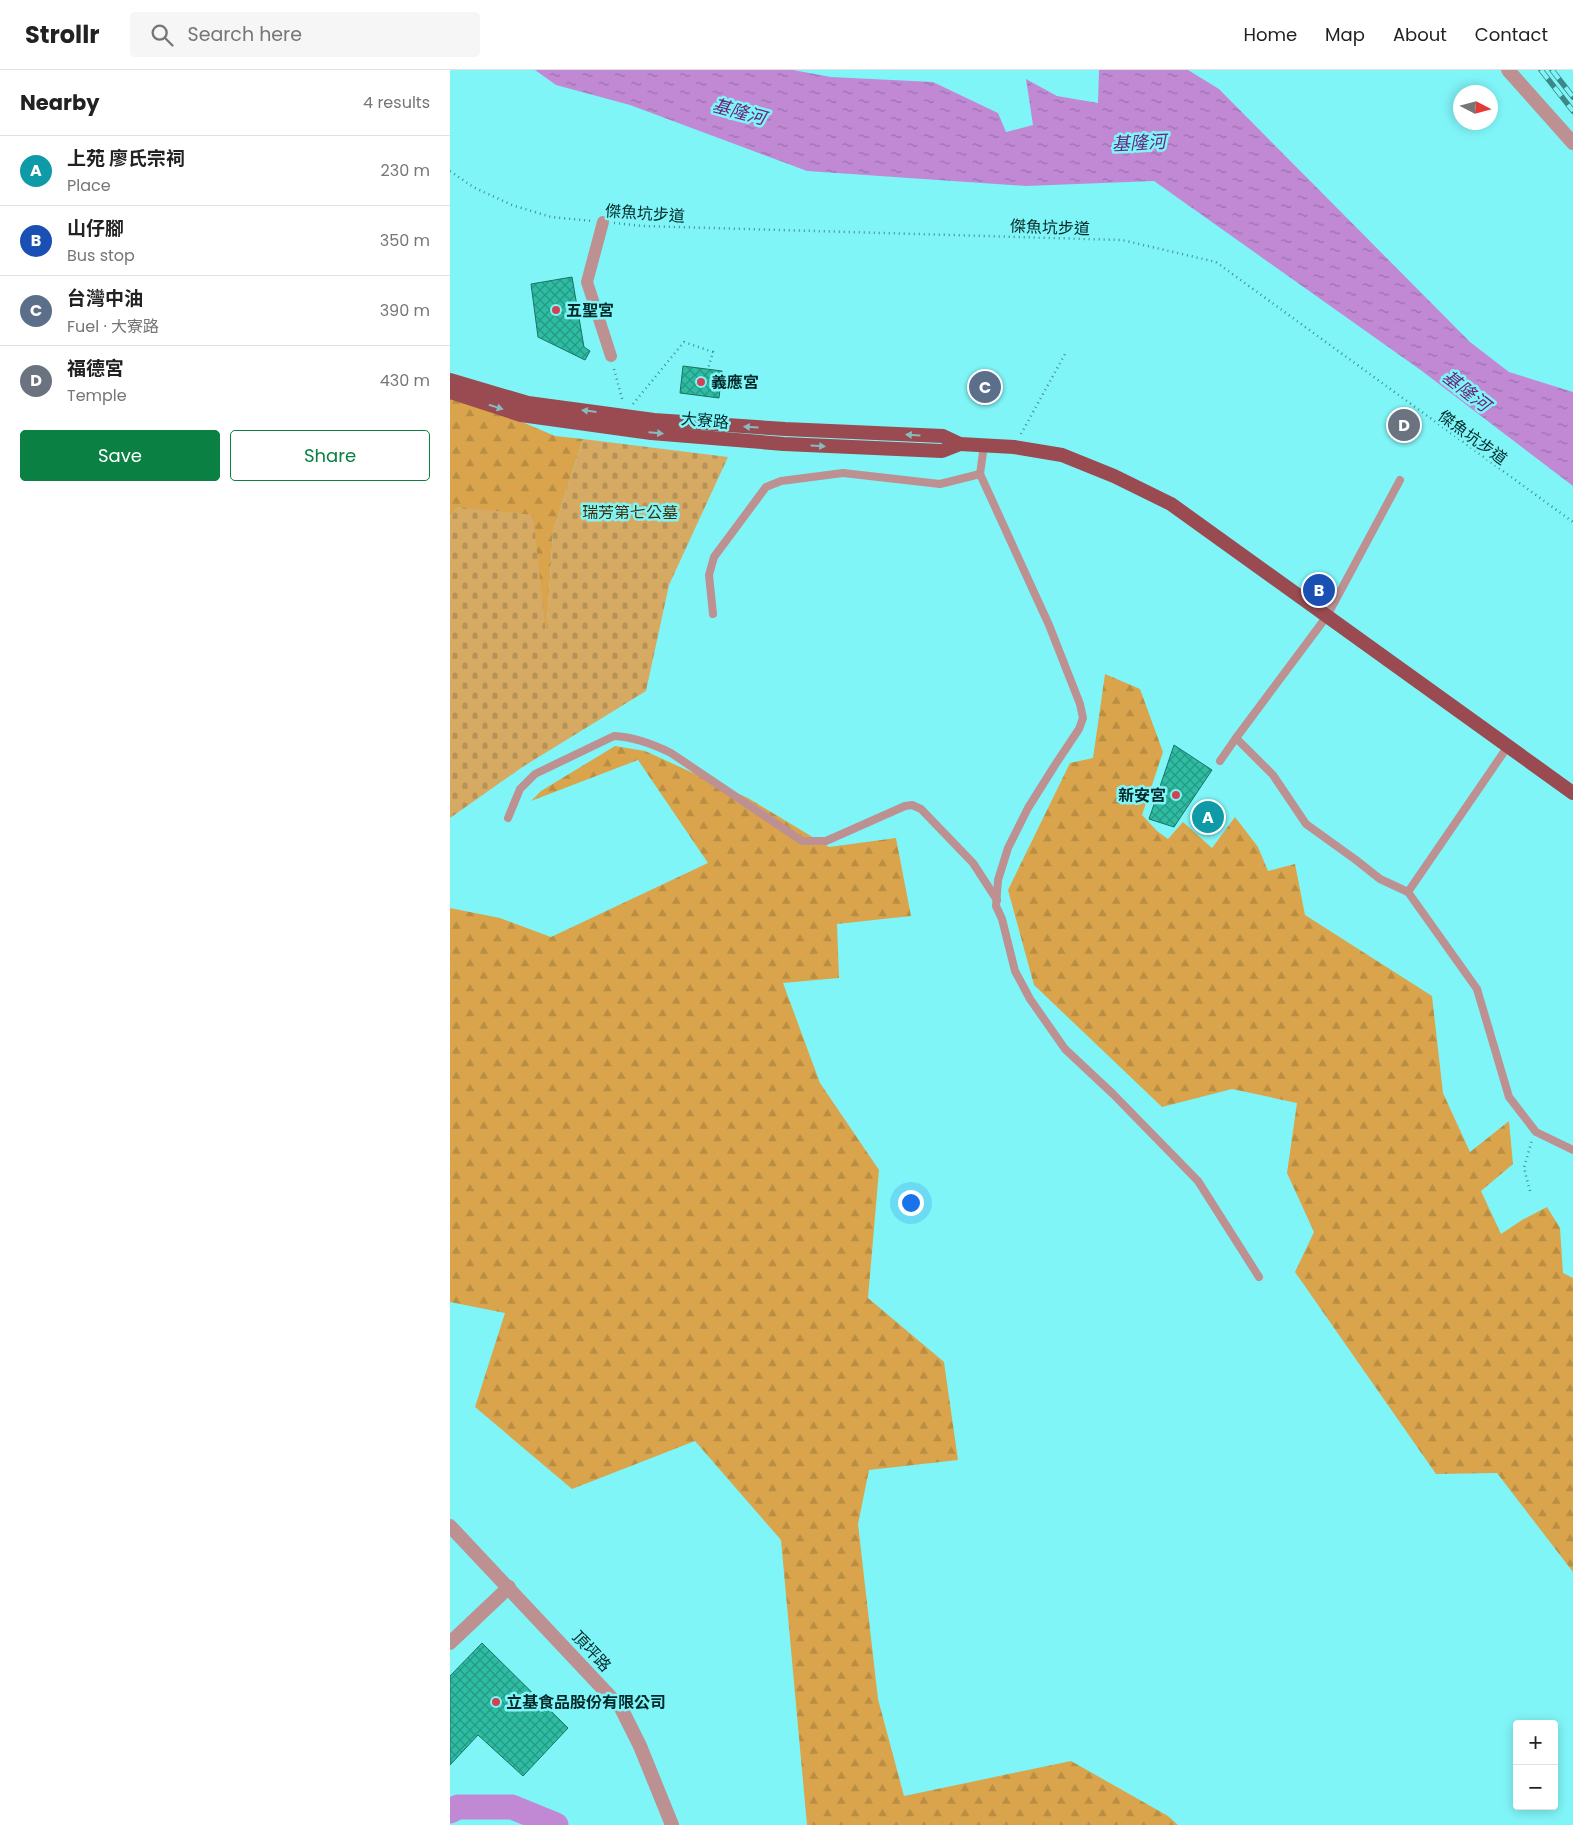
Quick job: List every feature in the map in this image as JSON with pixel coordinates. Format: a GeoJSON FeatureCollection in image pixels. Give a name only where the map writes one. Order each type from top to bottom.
{"type":"FeatureCollection","features":[{"type":"Feature","properties":{"kind":"main road","name":"大寮路"},"geometry":{"type":"LineString","coordinates":[[450,380],[528,403],[654,420],[785,429],[943,436],[960,444],[1014,447],[1062,455],[1114,476],[1171,504],[1573,793]]}},
{"type":"Feature","properties":{"kind":"main road","name":"大寮路"},"geometry":{"type":"LineString","coordinates":[[450,392],[521,415],[651,433],[784,444],[942,452],[960,444]]}},
{"type":"Feature","properties":{"kind":"street"},"geometry":{"type":"LineString","coordinates":[[1508,70],[1573,143]]}},
{"type":"Feature","properties":{"kind":"street"},"geometry":{"type":"LineString","coordinates":[[603,222],[587,282],[610,356]]}},
{"type":"Feature","properties":{"kind":"street","name":"頂坪路"},"geometry":{"type":"LineString","coordinates":[[450,1526],[621,1708],[640,1746],[672,1825]]}},
{"type":"Feature","properties":{"kind":"street"},"geometry":{"type":"LineString","coordinates":[[450,1642],[509,1587]]}},
{"type":"Feature","properties":{"kind":"lane"},"geometry":{"type":"LineString","coordinates":[[990,446],[980,474],[1049,625],[1080,704],[1082,718],[1079,729],[1032,801],[1008,848],[998,880],[996,906],[1002,920],[1015,971],[1030,998],[1066,1050],[1113,1094],[1198,1181],[1258,1276]]}},
{"type":"Feature","properties":{"kind":"lane"},"geometry":{"type":"LineString","coordinates":[[713,614],[709,575],[714,557],[766,487],[781,481],[843,473],[940,484],[980,474]]}},
{"type":"Feature","properties":{"kind":"lane"},"geometry":{"type":"LineString","coordinates":[[1220,761],[1326,616],[1400,480]]}},
{"type":"Feature","properties":{"kind":"lane"},"geometry":{"type":"LineString","coordinates":[[508,818],[520,789],[535,774],[614,736],[625,736],[656,745],[671,753],[802,841],[826,841],[898,809],[912,805],[921,809],[974,863],[997,900]]}},
{"type":"Feature","properties":{"kind":"lane"},"geometry":{"type":"LineString","coordinates":[[1236,738],[1273,775],[1306,824],[1380,879],[1408,892],[1477,988],[1509,1097],[1536,1132],[1573,1150]]}},
{"type":"Feature","properties":{"kind":"lane"},"geometry":{"type":"LineString","coordinates":[[1408,892],[1508,746]]}},
{"type":"Feature","properties":{"kind":"path","name":"傑魚坑步道"},"geometry":{"type":"LineString","coordinates":[[450,170],[473,187],[512,205],[551,217],[652,226],[1122,240],[1216,262],[1573,522]]}},
{"type":"Feature","properties":{"kind":"path"},"geometry":{"type":"LineString","coordinates":[[632,406],[684,342],[714,352],[708,369]]}},
{"type":"Feature","properties":{"kind":"path"},"geometry":{"type":"LineString","coordinates":[[1014,447],[1065,354]]}},
{"type":"Feature","properties":{"kind":"path"},"geometry":{"type":"LineString","coordinates":[[610,356],[623,404]]}},
{"type":"Feature","properties":{"kind":"path"},"geometry":{"type":"LineString","coordinates":[[1530,1191],[1524,1168],[1529,1148],[1536,1132]]}},
{"type":"Feature","properties":{"kind":"green space"},"geometry":{"type":"Polygon","coordinates":[[[450,398],[501,413],[555,436],[583,439],[553,532],[546,639],[459,507],[450,517],[450,398]]]}},
{"type":"Feature","properties":{"kind":"green space","name":"瑞芳第七公墓"},"geometry":{"type":"Polygon","coordinates":[[[583,439],[728,457],[669,585],[646,691],[524,766],[450,818],[450,517],[459,507],[533,515],[546,635],[553,532],[583,439]]]}},
{"type":"Feature","properties":{"kind":"green space"},"geometry":{"type":"Polygon","coordinates":[[[1105,674],[1140,689],[1163,752],[1142,815],[1157,831],[1168,839],[1183,822],[1212,848],[1235,817],[1258,847],[1268,871],[1295,864],[1305,915],[1432,996],[1443,1093],[1470,1152],[1509,1121],[1513,1164],[1481,1191],[1501,1234],[1547,1207],[1560,1228],[1563,1273],[1573,1278],[1573,1572],[1497,1473],[1436,1474],[1295,1272],[1314,1232],[1287,1173],[1297,1103],[1232,1089],[1162,1107],[1034,985],[1008,890],[1070,763],[1093,758],[1105,674]]]}},
{"type":"Feature","properties":{"kind":"green space"},"geometry":{"type":"Polygon","coordinates":[[[615,746],[645,751],[748,798],[829,847],[896,838],[911,916],[837,924],[839,978],[783,983],[820,1083],[879,1170],[868,1298],[944,1362],[958,1460],[869,1470],[858,1524],[878,1699],[904,1796],[1071,1761],[1168,1816],[1178,1825],[807,1825],[781,1540],[695,1441],[572,1489],[475,1407],[505,1313],[450,1302],[450,908],[500,918],[551,937],[708,863],[638,760],[531,801],[541,791],[615,746]]]}},
{"type":"Feature","properties":{"kind":"water","name":"基隆河"},"geometry":{"type":"Polygon","coordinates":[[[535,70],[793,70],[831,77],[933,82],[998,113],[1006,132],[1033,125],[1026,79],[1057,96],[1098,103],[1099,70],[1188,70],[1219,89],[1470,342],[1509,372],[1573,392],[1573,486],[1422,371],[1154,181],[1026,186],[807,171],[630,105],[556,85],[535,70]]]}},
{"type":"Feature","properties":{"kind":"building","name":"五聖宮"},"geometry":{"type":"Polygon","coordinates":[[[572,277],[584,347],[590,351],[585,360],[538,337],[531,284],[572,277]]]}},
{"type":"Feature","properties":{"kind":"building","name":"義應宮"},"geometry":{"type":"Polygon","coordinates":[[[683,366],[722,371],[719,398],[680,393],[683,366]]]}},
{"type":"Feature","properties":{"kind":"building"},"geometry":{"type":"Polygon","coordinates":[[[1403,413],[1415,421],[1405,437],[1393,429],[1403,413]]]}},
{"type":"Feature","properties":{"kind":"building","name":"新安宮"},"geometry":{"type":"Polygon","coordinates":[[[1174,745],[1212,770],[1174,827],[1149,819],[1174,745]]]}},
{"type":"Feature","properties":{"kind":"building","name":"立基食品股份有限公司"},"geometry":{"type":"Polygon","coordinates":[[[482,1643],[568,1728],[523,1776],[478,1735],[450,1765],[450,1676],[482,1643]]]}},
{"type":"Feature","properties":{"kind":"waterway"},"geometry":{"type":"LineString","coordinates":[[450,1811],[458,1807],[512,1807],[556,1825]]}},
{"type":"Feature","properties":{"kind":"railway"},"geometry":{"type":"LineString","coordinates":[[1541,70],[1573,111]]}},
{"type":"Feature","properties":{"kind":"railway"},"geometry":{"type":"LineString","coordinates":[[1552,70],[1573,97]]}},
{"type":"Feature","properties":{"kind":"place","name":"五聖宮"},"geometry":{"type":"Point","coordinates":[556,310]}},
{"type":"Feature","properties":{"kind":"place","name":"義應宮"},"geometry":{"type":"Point","coordinates":[701,382]}},
{"type":"Feature","properties":{"kind":"place","name":"台灣中油"},"geometry":{"type":"Point","coordinates":[985,387]}},
{"type":"Feature","properties":{"kind":"place","name":"福德宮"},"geometry":{"type":"Point","coordinates":[1404,425]}},
{"type":"Feature","properties":{"kind":"place","name":"山仔腳"},"geometry":{"type":"Point","coordinates":[1319,590]}},
{"type":"Feature","properties":{"kind":"place","name":"新安宮"},"geometry":{"type":"Point","coordinates":[1176,795]}},
{"type":"Feature","properties":{"kind":"place","name":"上苑 廖氏宗祠"},"geometry":{"type":"Point","coordinates":[1208,817]}},
{"type":"Feature","properties":{"kind":"place","name":"立基食品股份有限公司"},"geometry":{"type":"Point","coordinates":[496,1702]}}]}
